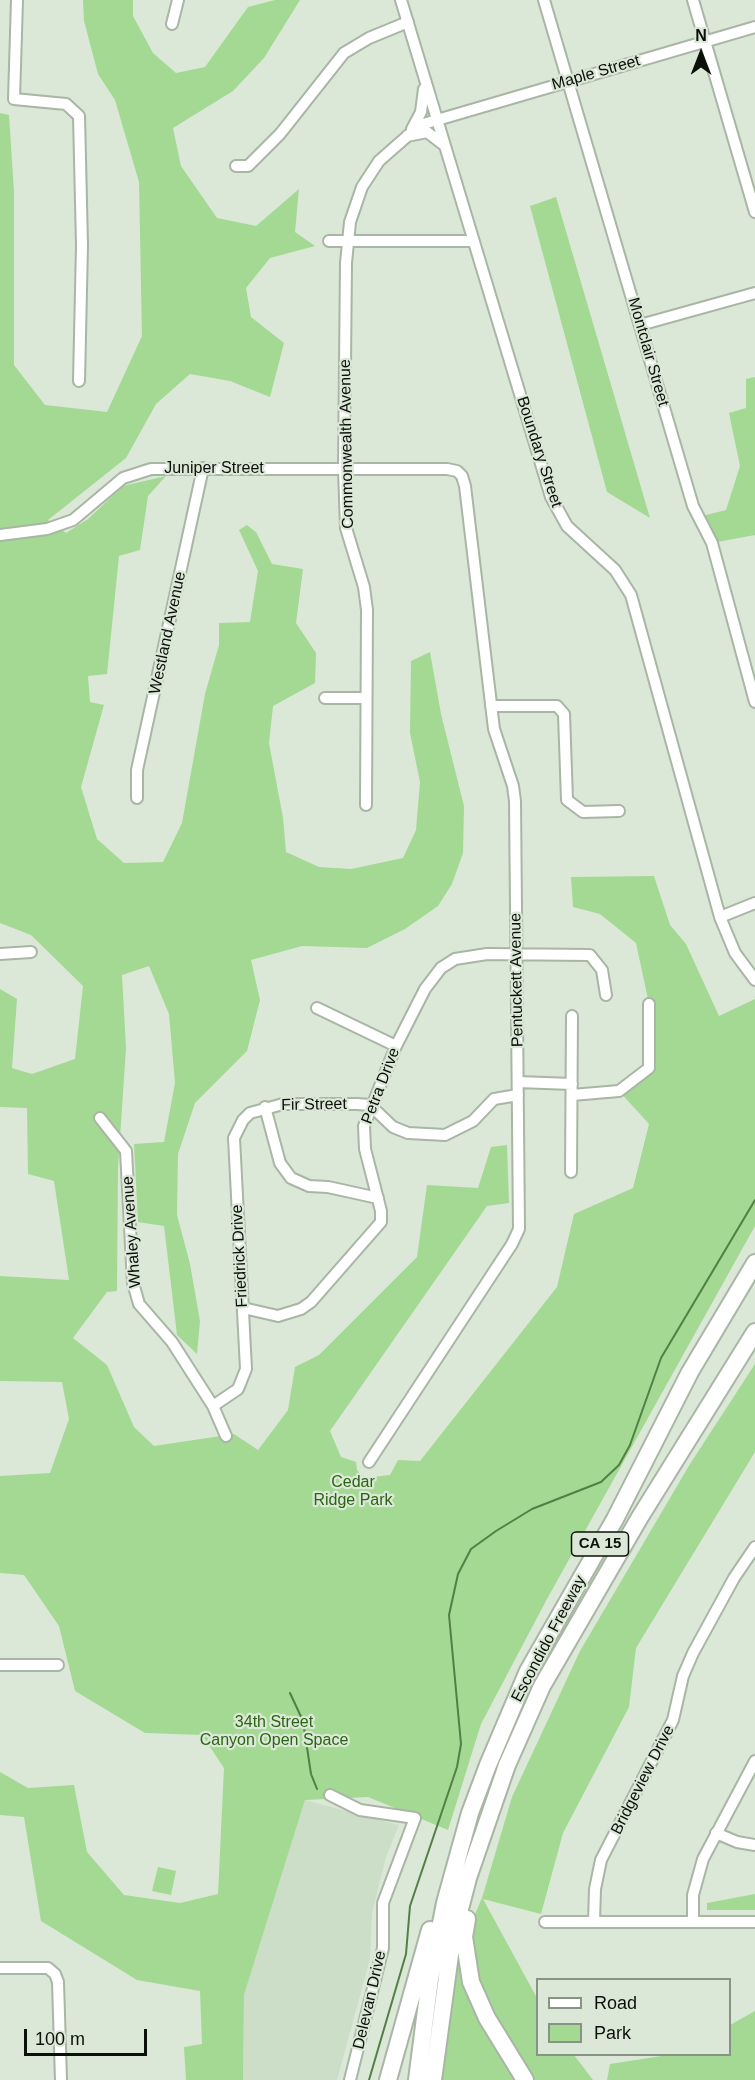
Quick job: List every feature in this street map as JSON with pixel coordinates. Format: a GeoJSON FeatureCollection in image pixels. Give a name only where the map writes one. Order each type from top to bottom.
{"type":"FeatureCollection","features":[{"type":"Feature","properties":{"kind":"highway","name":"Escondido Freeway"},"geometry":{"type":"LineString","coordinates":[[417,2080],[430,1980],[446,1903],[470,1813],[528,1671],[615,1519],[690,1372],[755,1263]]}},
{"type":"Feature","properties":{"kind":"highway","name":"Escondido Freeway"},"geometry":{"type":"LineString","coordinates":[[433,2080],[452,1940],[468,1878],[489,1815],[542,1686],[640,1517],[755,1332]]}},
{"type":"Feature","properties":{"kind":"highway"},"geometry":{"type":"LineString","coordinates":[[388,2080],[439,1899],[470,1813]]}},
{"type":"Feature","properties":{"kind":"highway"},"geometry":{"type":"LineString","coordinates":[[489,1815],[464,1937],[471,1982],[487,2018],[525,2080]]}},
{"type":"Feature","properties":{"kind":"street"},"geometry":{"type":"LineString","coordinates":[[17,0],[14,99],[66,104],[79,116],[82,245],[79,381]]}},
{"type":"Feature","properties":{"kind":"street"},"geometry":{"type":"LineString","coordinates":[[172,24],[178,0]]}},
{"type":"Feature","properties":{"kind":"street","name":"Boundary Street"},"geometry":{"type":"LineString","coordinates":[[401,0],[551,497],[567,526],[615,570],[631,595],[720,917],[735,953],[755,980]]}},
{"type":"Feature","properties":{"kind":"street","name":"Montclair Street"},"geometry":{"type":"LineString","coordinates":[[544,0],[693,506],[712,543],[755,702]]}},
{"type":"Feature","properties":{"kind":"street"},"geometry":{"type":"LineString","coordinates":[[693,0],[755,212]]}},
{"type":"Feature","properties":{"kind":"street"},"geometry":{"type":"LineString","coordinates":[[236,166],[248,166],[280,134],[345,54],[369,38],[408,22]]}},
{"type":"Feature","properties":{"kind":"street","name":"Maple Street"},"geometry":{"type":"LineString","coordinates":[[436,119],[755,27]]}},
{"type":"Feature","properties":{"kind":"street"},"geometry":{"type":"LineString","coordinates":[[412,129],[424,99],[424,79]]}},
{"type":"Feature","properties":{"kind":"street","name":"Commonwealth Avenue"},"geometry":{"type":"LineString","coordinates":[[366,805],[367,610],[364,586],[346,528],[348,241],[354,204],[379,161],[412,129],[436,119]]}},
{"type":"Feature","properties":{"kind":"street"},"geometry":{"type":"LineString","coordinates":[[402,139],[427,132],[444,146]]}},
{"type":"Feature","properties":{"kind":"street"},"geometry":{"type":"LineString","coordinates":[[329,241],[473,241]]}},
{"type":"Feature","properties":{"kind":"street"},"geometry":{"type":"LineString","coordinates":[[640,325],[755,293]]}},
{"type":"Feature","properties":{"kind":"street","name":"Westland Avenue"},"geometry":{"type":"LineString","coordinates":[[137,798],[137,770],[203,468]]}},
{"type":"Feature","properties":{"kind":"street","name":"Juniper Street"},"geometry":{"type":"LineString","coordinates":[[0,535],[47,529],[73,520],[110,486],[137,472],[151,469],[447,469]]}},
{"type":"Feature","properties":{"kind":"street","name":"Pentuckett Avenue"},"geometry":{"type":"LineString","coordinates":[[369,1462],[512,1244],[519,1229],[514,794],[494,729],[465,486],[457,471],[447,469]]}},
{"type":"Feature","properties":{"kind":"street"},"geometry":{"type":"LineString","coordinates":[[325,698],[366,698]]}},
{"type":"Feature","properties":{"kind":"street"},"geometry":{"type":"LineString","coordinates":[[491,706],[557,706],[564,714],[567,800],[583,812],[619,811]]}},
{"type":"Feature","properties":{"kind":"street"},"geometry":{"type":"LineString","coordinates":[[720,917],[755,903]]}},
{"type":"Feature","properties":{"kind":"street"},"geometry":{"type":"LineString","coordinates":[[0,954],[31,952]]}},
{"type":"Feature","properties":{"kind":"street","name":"Petra Drive"},"geometry":{"type":"LineString","coordinates":[[243,1308],[278,1316],[291,1314],[311,1302],[381,1222],[378,1198],[365,1149],[364,1126],[370,1106],[396,1046],[425,988],[441,968],[455,959],[469,955],[590,955],[598,961],[602,970],[606,995]]}},
{"type":"Feature","properties":{"kind":"street"},"geometry":{"type":"LineString","coordinates":[[518,1082],[572,1089],[619,1091],[649,1068],[649,1004]]}},
{"type":"Feature","properties":{"kind":"street"},"geometry":{"type":"LineString","coordinates":[[317,1008],[396,1046]]}},
{"type":"Feature","properties":{"kind":"street"},"geometry":{"type":"LineString","coordinates":[[571,1172],[572,1016]]}},
{"type":"Feature","properties":{"kind":"street","name":"Fir Street"},"geometry":{"type":"LineString","coordinates":[[265,1107],[283,1104],[370,1106],[393,1127],[408,1133],[445,1135],[473,1121],[494,1099],[518,1095]]}},
{"type":"Feature","properties":{"kind":"street"},"geometry":{"type":"LineString","coordinates":[[265,1107],[280,1163],[291,1178],[309,1186],[328,1187],[378,1198]]}},
{"type":"Feature","properties":{"kind":"street","name":"Friedrick Drive"},"geometry":{"type":"LineString","coordinates":[[213,1406],[233,1394],[243,1382],[246,1369],[234,1138],[243,1120],[250,1113],[265,1107]]}},
{"type":"Feature","properties":{"kind":"street","name":"Whaley Avenue"},"geometry":{"type":"LineString","coordinates":[[100,1118],[126,1151],[133,1283],[139,1304],[172,1342],[213,1406],[226,1436]]}},
{"type":"Feature","properties":{"kind":"street","name":"Bridgeview Drive"},"geometry":{"type":"LineString","coordinates":[[594,1922],[595,1889],[602,1860],[673,1720],[683,1676],[693,1653],[734,1578],[755,1547]]}},
{"type":"Feature","properties":{"kind":"street"},"geometry":{"type":"LineString","coordinates":[[0,1665],[58,1665]]}},
{"type":"Feature","properties":{"kind":"street"},"geometry":{"type":"LineString","coordinates":[[693,1922],[696,1878],[716,1833],[755,1761]]}},
{"type":"Feature","properties":{"kind":"street","name":"Delevan Drive"},"geometry":{"type":"LineString","coordinates":[[330,1795],[350,1807],[368,1812],[415,1818],[383,1903],[383,1948],[350,2080]]}},
{"type":"Feature","properties":{"kind":"street"},"geometry":{"type":"LineString","coordinates":[[716,1833],[737,1842],[755,1845]]}},
{"type":"Feature","properties":{"kind":"street"},"geometry":{"type":"LineString","coordinates":[[545,1922],[755,1922]]}},
{"type":"Feature","properties":{"kind":"street"},"geometry":{"type":"LineString","coordinates":[[0,1968],[48,1968],[58,1982],[61,2080]]}},
{"type":"Feature","properties":{"kind":"shaded area"},"geometry":{"type":"Polygon","coordinates":[[[305,1800],[399,1825],[386,1857],[372,1913],[370,1959],[337,2080],[243,2080],[244,1995],[305,1800]]]}},
{"type":"Feature","properties":{"kind":"green space"},"geometry":{"type":"Polygon","coordinates":[[[83,0],[133,0],[133,16],[153,53],[176,73],[205,67],[248,7],[275,0],[300,0],[264,58],[233,91],[173,128],[181,166],[217,218],[256,226],[299,189],[295,232],[315,246],[270,258],[246,288],[251,317],[284,343],[270,397],[230,381],[190,374],[156,404],[126,458],[48,520],[66,533],[88,519],[123,486],[166,476],[148,496],[140,550],[119,556],[107,674],[88,676],[90,702],[104,705],[81,787],[97,839],[124,863],[163,862],[182,823],[205,694],[219,645],[219,623],[250,622],[258,571],[239,530],[247,525],[256,532],[272,564],[303,569],[296,623],[316,653],[315,683],[273,706],[269,743],[283,818],[286,852],[319,867],[351,869],[403,858],[416,830],[420,782],[410,733],[411,661],[430,652],[441,714],[464,806],[463,853],[452,884],[438,906],[405,929],[367,948],[302,946],[251,960],[260,1000],[247,1051],[195,1103],[178,1154],[177,1215],[190,1264],[200,1321],[197,1354],[177,1335],[164,1226],[138,1222],[134,1144],[164,1142],[175,1083],[169,1014],[149,966],[122,975],[126,1048],[118,1168],[117,1291],[107,1292],[73,1338],[107,1365],[134,1427],[154,1446],[234,1434],[258,1450],[288,1410],[295,1367],[319,1355],[417,1257],[427,1185],[478,1188],[491,1147],[507,1145],[509,1203],[487,1206],[330,1431],[341,1457],[356,1462],[357,1470],[364,1478],[390,1475],[398,1460],[420,1461],[557,1287],[574,1214],[633,1188],[649,1124],[619,1091],[649,1067],[649,1004],[636,943],[600,914],[573,907],[571,877],[654,876],[670,925],[686,944],[719,1016],[755,999],[755,1226],[547,1599],[481,1724],[448,1830],[368,1797],[305,1800],[244,1995],[243,2080],[186,2080],[184,2047],[202,2044],[200,1991],[137,1980],[41,1921],[24,1817],[0,1815],[0,1772],[28,1788],[74,1785],[87,1852],[124,1895],[180,1903],[218,1894],[224,1768],[202,1735],[145,1733],[75,1691],[59,1626],[24,1575],[0,1573],[0,1476],[50,1473],[69,1419],[62,1382],[0,1381],[0,1276],[69,1280],[54,1181],[28,1174],[27,1108],[0,1107],[0,989],[17,999],[12,1068],[32,1074],[75,1059],[83,986],[31,935],[0,923],[0,113],[9,115],[14,192],[14,365],[45,405],[107,412],[142,336],[139,182],[115,100],[98,74],[84,21],[83,0]]]}},
{"type":"Feature","properties":{"kind":"green space"},"geometry":{"type":"Polygon","coordinates":[[[556,197],[650,518],[607,492],[530,206],[556,197]]]}},
{"type":"Feature","properties":{"kind":"green space"},"geometry":{"type":"Polygon","coordinates":[[[755,377],[755,535],[712,543],[698,517],[726,510],[740,466],[729,413],[746,408],[746,379],[755,377]]]}},
{"type":"Feature","properties":{"kind":"green space"},"geometry":{"type":"Polygon","coordinates":[[[755,1364],[755,1452],[636,1648],[629,1707],[563,1833],[541,1914],[483,1899],[536,1996],[536,2056],[575,2056],[593,2080],[440,2080],[456,1958],[482,1898],[512,1797],[580,1651],[690,1464],[755,1364]]]}},
{"type":"Feature","properties":{"kind":"green space"},"geometry":{"type":"Polygon","coordinates":[[[158,1867],[176,1871],[171,1895],[152,1891],[158,1867]]]}},
{"type":"Feature","properties":{"kind":"green space"},"geometry":{"type":"Polygon","coordinates":[[[755,1894],[755,1910],[707,1910],[707,1903],[755,1894]]]}},
{"type":"Feature","properties":{"kind":"green space"},"geometry":{"type":"Polygon","coordinates":[[[755,2011],[755,2080],[607,2080],[610,2064],[662,2056],[731,2056],[731,2024],[755,2011]]]}},
{"type":"Feature","properties":{"kind":"waterway"},"geometry":{"type":"LineString","coordinates":[[369,2080],[406,1954],[410,1906],[457,1767],[461,1744],[449,1615],[458,1574],[471,1549],[496,1531],[532,1509],[601,1482],[619,1465],[630,1445],[661,1358],[755,1200]]}},
{"type":"Feature","properties":{"kind":"waterway"},"geometry":{"type":"LineString","coordinates":[[290,1693],[303,1721],[311,1774],[317,1789]]}},
{"type":"Feature","properties":{"kind":"park label","name":"Cedar Ridge Park"},"geometry":{"type":"Point","coordinates":[353,1492]}},
{"type":"Feature","properties":{"kind":"park label","name":"34th Street Canyon Open Space"},"geometry":{"type":"Point","coordinates":[274,1732]}}]}
